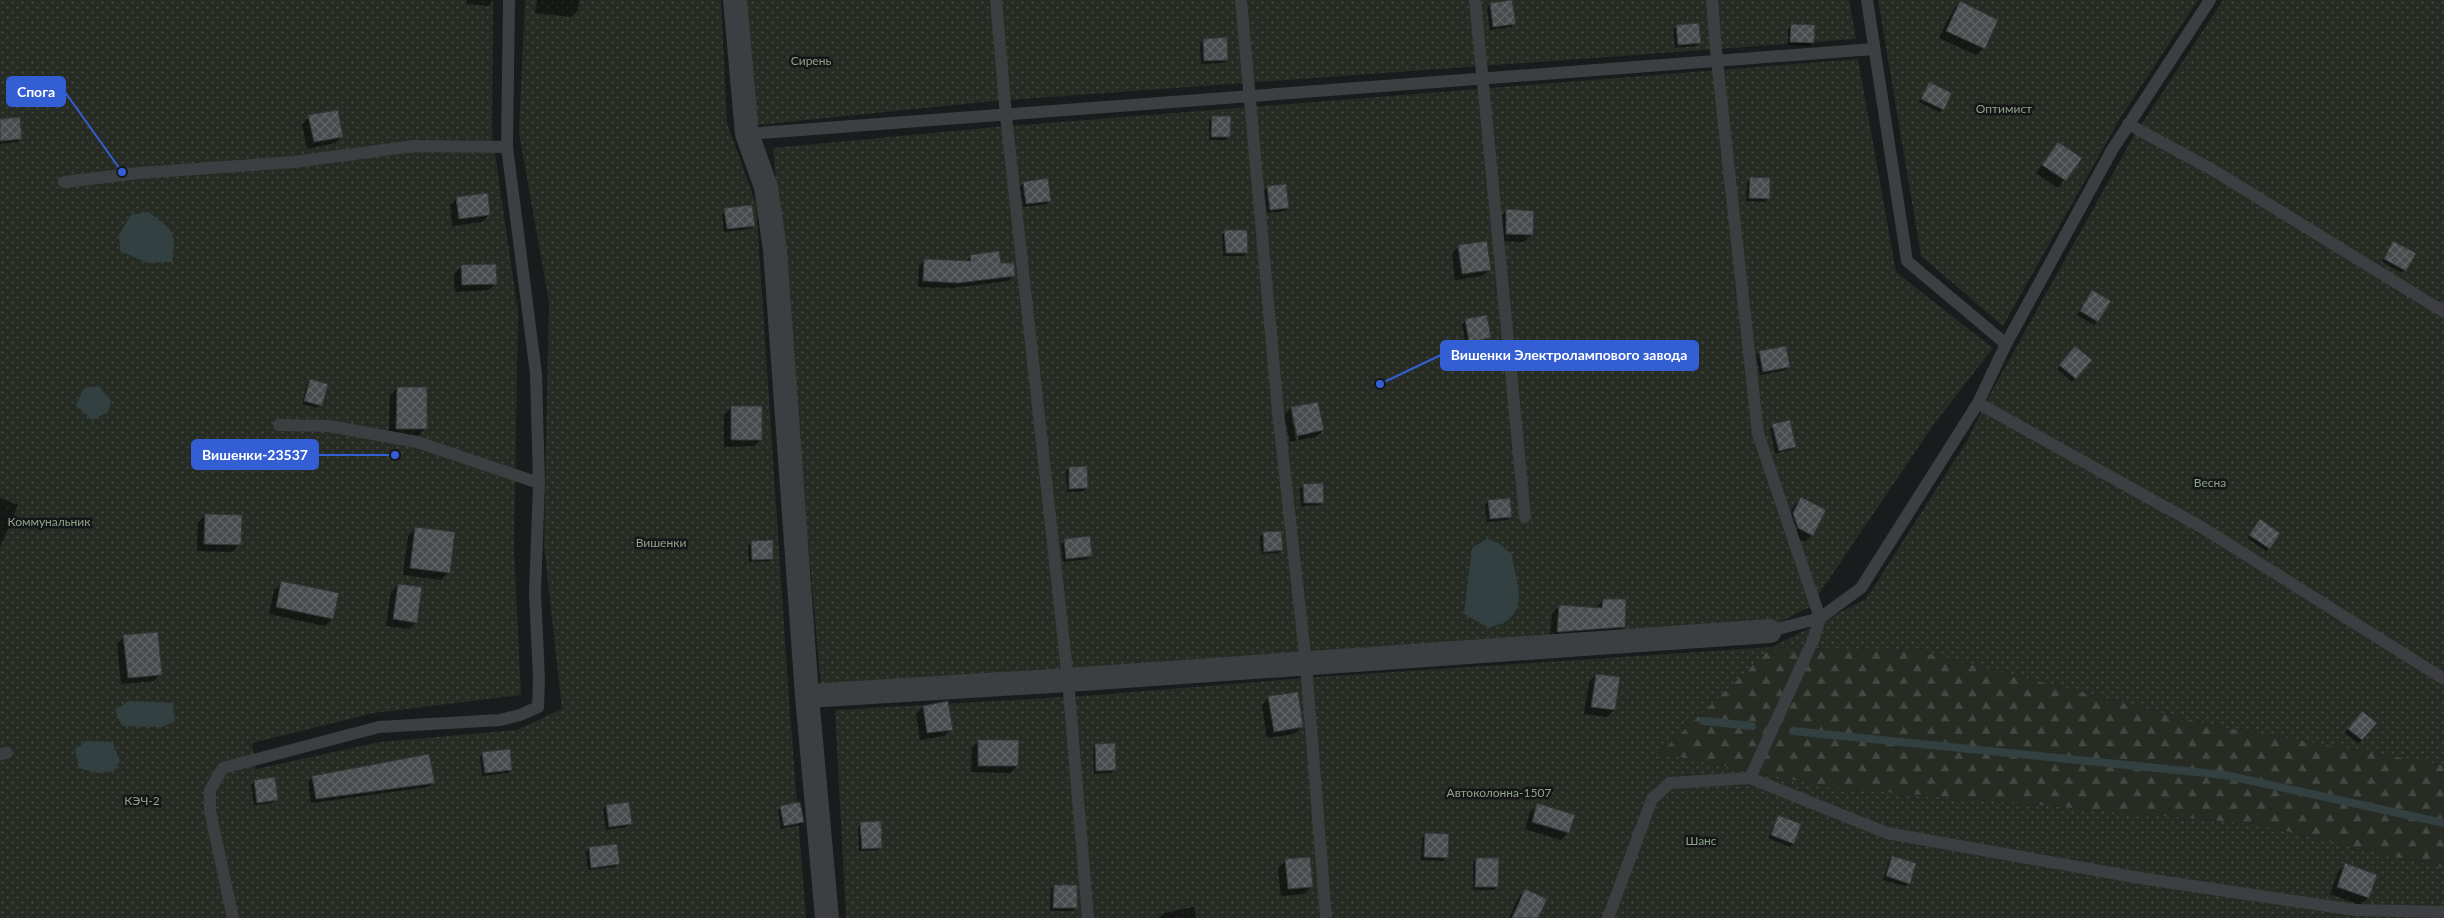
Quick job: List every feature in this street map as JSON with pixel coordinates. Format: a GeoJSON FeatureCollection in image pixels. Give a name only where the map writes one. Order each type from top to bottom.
{"type":"FeatureCollection","features":[{"type":"Feature","properties":{"kind":"street"},"geometry":{"type":"LineString","coordinates":[[735,0],[747,134],[766,187],[775,250],[807,696],[828,918]]}},
{"type":"Feature","properties":{"kind":"street"},"geometry":{"type":"LineString","coordinates":[[807,696],[1306,664],[1770,631]]}},
{"type":"Feature","properties":{"kind":"lane"},"geometry":{"type":"LineString","coordinates":[[233,918],[210,811],[210,790],[223,768],[379,726],[500,720],[520,716],[538,707],[539,679],[535,593],[539,483],[536,374],[507,147],[509,0]]}},
{"type":"Feature","properties":{"kind":"lane"},"geometry":{"type":"LineString","coordinates":[[996,0],[1006,116],[1068,680],[1088,918]]}},
{"type":"Feature","properties":{"kind":"lane"},"geometry":{"type":"LineString","coordinates":[[1241,0],[1278,412],[1306,664],[1326,918]]}},
{"type":"Feature","properties":{"kind":"lane"},"geometry":{"type":"LineString","coordinates":[[1475,0],[1525,517]]}},
{"type":"Feature","properties":{"kind":"lane"},"geometry":{"type":"LineString","coordinates":[[1712,0],[1716,61],[1758,434],[1820,618],[1814,638],[1750,778]]}},
{"type":"Feature","properties":{"kind":"lane"},"geometry":{"type":"LineString","coordinates":[[1867,0],[1907,261],[2006,344]]}},
{"type":"Feature","properties":{"kind":"lane"},"geometry":{"type":"LineString","coordinates":[[1770,631],[1820,618],[1861,588],[1978,403],[2006,344],[2112,150],[2210,0]]}},
{"type":"Feature","properties":{"kind":"lane"},"geometry":{"type":"LineString","coordinates":[[747,134],[1006,116],[1874,49]]}},
{"type":"Feature","properties":{"kind":"lane"},"geometry":{"type":"LineString","coordinates":[[2128,124],[2213,170],[2444,312]]}},
{"type":"Feature","properties":{"kind":"lane"},"geometry":{"type":"LineString","coordinates":[[64,182],[139,173],[294,162],[414,146],[507,147]]}},
{"type":"Feature","properties":{"kind":"lane"},"geometry":{"type":"LineString","coordinates":[[1978,403],[2203,528],[2444,679]]}},
{"type":"Feature","properties":{"kind":"lane"},"geometry":{"type":"LineString","coordinates":[[279,425],[329,426],[417,442],[539,483]]}},
{"type":"Feature","properties":{"kind":"lane"},"geometry":{"type":"LineString","coordinates":[[1608,918],[1652,799],[1670,783],[1750,778],[1887,833],[2146,879],[2356,910],[2444,912]]}},
{"type":"Feature","properties":{"kind":"green space"},"geometry":{"type":"Polygon","coordinates":[[[0,0],[493,0],[492,133],[518,312],[514,548],[521,695],[374,713],[252,743],[256,769],[380,742],[517,730],[562,709],[544,545],[549,302],[519,133],[525,0],[721,0],[727,123],[756,204],[789,700],[806,918],[0,918],[0,0]]]}},
{"type":"Feature","properties":{"kind":"green space","name":"Сирень"},"geometry":{"type":"Polygon","coordinates":[[[746,0],[1849,0],[1856,39],[994,101],[756,125],[746,0]]]}},
{"type":"Feature","properties":{"kind":"green space","name":"Оптимист"},"geometry":{"type":"Polygon","coordinates":[[[1878,0],[2198,0],[2122,115],[2003,326],[1921,256],[1878,0]]]}},
{"type":"Feature","properties":{"kind":"green space","name":"Весна"},"geometry":{"type":"Polygon","coordinates":[[[2223,0],[2444,0],[2444,765],[2214,726],[1918,651],[1772,647],[1866,599],[1967,441],[1989,396],[2132,139],[2223,0]]]}},
{"type":"Feature","properties":{"kind":"green space"},"geometry":{"type":"Polygon","coordinates":[[[1858,59],[1896,272],[1993,348],[1937,420],[1810,607],[1772,626],[821,687],[773,148],[996,127],[1858,59]]]}},
{"type":"Feature","properties":{"kind":"green space","name":"Автоколонна-1507"},"geometry":{"type":"Polygon","coordinates":[[[1772,647],[1660,753],[1829,787],[2256,824],[2444,868],[2444,918],[846,918],[835,710],[1083,696],[1318,677],[1772,647]]]}},
{"type":"Feature","properties":{"kind":"green space"},"geometry":{"type":"Polygon","coordinates":[[[1772,647],[1918,651],[2214,726],[2444,765],[2444,868],[2256,824],[1829,787],[1660,753],[1772,647]]]}},
{"type":"Feature","properties":{"kind":"shaded area"},"geometry":{"type":"Polygon","coordinates":[[[148,212],[171,231],[174,243],[172,262],[148,263],[120,251],[119,235],[131,215],[148,212]]]}},
{"type":"Feature","properties":{"kind":"shaded area"},"geometry":{"type":"Polygon","coordinates":[[[99,386],[111,401],[108,412],[92,420],[76,405],[84,388],[99,386]]]}},
{"type":"Feature","properties":{"kind":"shaded area"},"geometry":{"type":"Polygon","coordinates":[[[1487,539],[1498,543],[1512,554],[1519,596],[1518,604],[1510,618],[1503,623],[1489,628],[1464,614],[1472,548],[1487,539]]]}},
{"type":"Feature","properties":{"kind":"shaded area"},"geometry":{"type":"Polygon","coordinates":[[[129,701],[173,703],[175,721],[162,727],[122,726],[115,710],[129,701]]]}},
{"type":"Feature","properties":{"kind":"shaded area"},"geometry":{"type":"Polygon","coordinates":[[[87,741],[112,742],[120,761],[114,771],[98,773],[79,768],[75,749],[87,741]]]}},
{"type":"Feature","properties":{"kind":"building"},"geometry":{"type":"Polygon","coordinates":[[[1512,0],[1516,24],[1493,27],[1490,3],[1512,0]]]}},
{"type":"Feature","properties":{"kind":"building"},"geometry":{"type":"Polygon","coordinates":[[[1960,1],[1998,20],[1985,49],[1946,31],[1960,1]]]}},
{"type":"Feature","properties":{"kind":"building"},"geometry":{"type":"Polygon","coordinates":[[[1699,23],[1701,43],[1678,45],[1676,25],[1699,23]]]}},
{"type":"Feature","properties":{"kind":"building"},"geometry":{"type":"Polygon","coordinates":[[[1791,24],[1815,25],[1814,43],[1790,42],[1791,24]]]}},
{"type":"Feature","properties":{"kind":"building"},"geometry":{"type":"Polygon","coordinates":[[[1227,37],[1228,60],[1204,61],[1203,39],[1227,37]]]}},
{"type":"Feature","properties":{"kind":"building"},"geometry":{"type":"Polygon","coordinates":[[[1929,82],[1952,93],[1944,110],[1921,99],[1929,82]]]}},
{"type":"Feature","properties":{"kind":"building"},"geometry":{"type":"Polygon","coordinates":[[[338,110],[343,137],[314,142],[308,115],[338,110]]]}},
{"type":"Feature","properties":{"kind":"building"},"geometry":{"type":"Polygon","coordinates":[[[1212,116],[1231,116],[1230,137],[1211,137],[1212,116]]]}},
{"type":"Feature","properties":{"kind":"building"},"geometry":{"type":"Polygon","coordinates":[[[20,117],[22,139],[0,141],[0,119],[20,117]]]}},
{"type":"Feature","properties":{"kind":"building"},"geometry":{"type":"Polygon","coordinates":[[[2058,142],[2082,158],[2066,181],[2042,165],[2058,142]]]}},
{"type":"Feature","properties":{"kind":"building"},"geometry":{"type":"Polygon","coordinates":[[[1750,177],[1770,178],[1770,199],[1749,198],[1750,177]]]}},
{"type":"Feature","properties":{"kind":"building"},"geometry":{"type":"Polygon","coordinates":[[[1048,178],[1051,201],[1026,204],[1023,182],[1048,178]]]}},
{"type":"Feature","properties":{"kind":"building"},"geometry":{"type":"Polygon","coordinates":[[[1286,184],[1289,208],[1270,210],[1267,186],[1286,184]]]}},
{"type":"Feature","properties":{"kind":"building"},"geometry":{"type":"Polygon","coordinates":[[[488,193],[490,215],[459,219],[456,197],[488,193]]]}},
{"type":"Feature","properties":{"kind":"building"},"geometry":{"type":"Polygon","coordinates":[[[752,205],[755,226],[727,229],[724,208],[752,205]]]}},
{"type":"Feature","properties":{"kind":"building"},"geometry":{"type":"Polygon","coordinates":[[[1506,209],[1534,211],[1533,235],[1506,234],[1506,209]]]}},
{"type":"Feature","properties":{"kind":"building"},"geometry":{"type":"Polygon","coordinates":[[[1224,230],[1247,230],[1248,253],[1226,253],[1224,230]]]}},
{"type":"Feature","properties":{"kind":"building"},"geometry":{"type":"Polygon","coordinates":[[[1487,241],[1491,270],[1462,274],[1458,245],[1487,241]]]}},
{"type":"Feature","properties":{"kind":"building"},"geometry":{"type":"Polygon","coordinates":[[[2393,241],[2416,253],[2406,271],[2384,259],[2393,241]]]}},
{"type":"Feature","properties":{"kind":"building"},"geometry":{"type":"Polygon","coordinates":[[[999,251],[1001,263],[1014,263],[1015,276],[958,283],[923,281],[924,259],[971,261],[970,255],[999,251]]]}},
{"type":"Feature","properties":{"kind":"building"},"geometry":{"type":"Polygon","coordinates":[[[496,264],[497,284],[462,285],[461,265],[496,264]]]}},
{"type":"Feature","properties":{"kind":"building"},"geometry":{"type":"Polygon","coordinates":[[[2092,290],[2111,301],[2098,322],[2080,311],[2092,290]]]}},
{"type":"Feature","properties":{"kind":"building"},"geometry":{"type":"Polygon","coordinates":[[[1487,315],[1491,338],[1469,342],[1465,319],[1487,315]]]}},
{"type":"Feature","properties":{"kind":"building"},"geometry":{"type":"Polygon","coordinates":[[[1786,346],[1790,367],[1763,372],[1759,351],[1786,346]]]}},
{"type":"Feature","properties":{"kind":"building"},"geometry":{"type":"Polygon","coordinates":[[[2075,346],[2092,360],[2076,379],[2059,365],[2075,346]]]}},
{"type":"Feature","properties":{"kind":"building"},"geometry":{"type":"Polygon","coordinates":[[[310,379],[328,384],[322,406],[304,401],[310,379]]]}},
{"type":"Feature","properties":{"kind":"building"},"geometry":{"type":"Polygon","coordinates":[[[397,387],[427,387],[427,429],[396,429],[397,387]]]}},
{"type":"Feature","properties":{"kind":"building"},"geometry":{"type":"Polygon","coordinates":[[[1318,402],[1324,430],[1297,436],[1291,407],[1318,402]]]}},
{"type":"Feature","properties":{"kind":"building"},"geometry":{"type":"Polygon","coordinates":[[[731,406],[762,406],[762,440],[731,440],[731,406]]]}},
{"type":"Feature","properties":{"kind":"building"},"geometry":{"type":"Polygon","coordinates":[[[1790,420],[1796,447],[1779,451],[1772,424],[1790,420]]]}},
{"type":"Feature","properties":{"kind":"building"},"geometry":{"type":"Polygon","coordinates":[[[1087,466],[1088,488],[1069,489],[1069,467],[1087,466]]]}},
{"type":"Feature","properties":{"kind":"building"},"geometry":{"type":"Polygon","coordinates":[[[1323,483],[1324,503],[1304,503],[1303,484],[1323,483]]]}},
{"type":"Feature","properties":{"kind":"building"},"geometry":{"type":"Polygon","coordinates":[[[1801,497],[1826,510],[1813,536],[1798,528],[1793,513],[1801,497]]]}},
{"type":"Feature","properties":{"kind":"building"},"geometry":{"type":"Polygon","coordinates":[[[1510,498],[1512,517],[1490,519],[1488,500],[1510,498]]]}},
{"type":"Feature","properties":{"kind":"building"},"geometry":{"type":"Polygon","coordinates":[[[205,514],[242,515],[241,545],[204,544],[205,514]]]}},
{"type":"Feature","properties":{"kind":"building"},"geometry":{"type":"Polygon","coordinates":[[[2260,519],[2280,533],[2270,549],[2249,535],[2260,519]]]}},
{"type":"Feature","properties":{"kind":"building"},"geometry":{"type":"Polygon","coordinates":[[[415,527],[455,532],[450,573],[410,568],[415,527]]]}},
{"type":"Feature","properties":{"kind":"building"},"geometry":{"type":"Polygon","coordinates":[[[1281,531],[1283,550],[1264,552],[1263,532],[1281,531]]]}},
{"type":"Feature","properties":{"kind":"building"},"geometry":{"type":"Polygon","coordinates":[[[1090,536],[1092,556],[1066,559],[1064,539],[1090,536]]]}},
{"type":"Feature","properties":{"kind":"building"},"geometry":{"type":"Polygon","coordinates":[[[773,540],[773,559],[752,560],[751,541],[773,540]]]}},
{"type":"Feature","properties":{"kind":"building"},"geometry":{"type":"Polygon","coordinates":[[[281,581],[339,593],[333,619],[276,607],[281,581]]]}},
{"type":"Feature","properties":{"kind":"building"},"geometry":{"type":"Polygon","coordinates":[[[398,584],[422,587],[417,623],[393,619],[398,584]]]}},
{"type":"Feature","properties":{"kind":"building"},"geometry":{"type":"Polygon","coordinates":[[[1603,599],[1626,599],[1625,627],[1557,632],[1559,605],[1602,608],[1603,599]]]}},
{"type":"Feature","properties":{"kind":"building"},"geometry":{"type":"Polygon","coordinates":[[[158,632],[162,675],[128,678],[123,635],[158,632]]]}},
{"type":"Feature","properties":{"kind":"building"},"geometry":{"type":"Polygon","coordinates":[[[1596,674],[1620,677],[1615,710],[1591,707],[1596,674]]]}},
{"type":"Feature","properties":{"kind":"building"},"geometry":{"type":"Polygon","coordinates":[[[1298,692],[1303,727],[1274,732],[1268,696],[1298,692]]]}},
{"type":"Feature","properties":{"kind":"building"},"geometry":{"type":"Polygon","coordinates":[[[948,701],[953,730],[927,733],[923,706],[948,701]]]}},
{"type":"Feature","properties":{"kind":"building"},"geometry":{"type":"Polygon","coordinates":[[[2362,711],[2377,723],[2362,740],[2348,729],[2362,711]]]}},
{"type":"Feature","properties":{"kind":"building"},"geometry":{"type":"Polygon","coordinates":[[[978,740],[1019,740],[1018,766],[978,766],[978,740]]]}},
{"type":"Feature","properties":{"kind":"building"},"geometry":{"type":"Polygon","coordinates":[[[1115,743],[1116,770],[1096,771],[1095,744],[1115,743]]]}},
{"type":"Feature","properties":{"kind":"building"},"geometry":{"type":"Polygon","coordinates":[[[510,749],[512,770],[485,773],[482,752],[510,749]]]}},
{"type":"Feature","properties":{"kind":"building"},"geometry":{"type":"Polygon","coordinates":[[[429,754],[435,783],[316,799],[312,776],[429,754]]]}},
{"type":"Feature","properties":{"kind":"building"},"geometry":{"type":"Polygon","coordinates":[[[275,777],[278,800],[257,803],[254,780],[275,777]]]}},
{"type":"Feature","properties":{"kind":"building"},"geometry":{"type":"Polygon","coordinates":[[[629,802],[632,824],[609,827],[606,805],[629,802]]]}},
{"type":"Feature","properties":{"kind":"building"},"geometry":{"type":"Polygon","coordinates":[[[800,802],[804,822],[784,826],[780,806],[800,802]]]}},
{"type":"Feature","properties":{"kind":"building"},"geometry":{"type":"Polygon","coordinates":[[[1537,803],[1575,815],[1569,833],[1532,822],[1537,803]]]}},
{"type":"Feature","properties":{"kind":"building"},"geometry":{"type":"Polygon","coordinates":[[[1778,815],[1801,824],[1794,844],[1771,835],[1778,815]]]}},
{"type":"Feature","properties":{"kind":"building"},"geometry":{"type":"Polygon","coordinates":[[[881,821],[882,848],[862,849],[860,822],[881,821]]]}},
{"type":"Feature","properties":{"kind":"building"},"geometry":{"type":"Polygon","coordinates":[[[1425,833],[1449,834],[1448,858],[1424,857],[1425,833]]]}},
{"type":"Feature","properties":{"kind":"building"},"geometry":{"type":"Polygon","coordinates":[[[617,844],[620,864],[591,868],[589,847],[617,844]]]}},
{"type":"Feature","properties":{"kind":"building"},"geometry":{"type":"Polygon","coordinates":[[[1892,856],[1916,863],[1910,884],[1886,876],[1892,856]]]}},
{"type":"Feature","properties":{"kind":"building"},"geometry":{"type":"Polygon","coordinates":[[[1310,857],[1313,887],[1288,889],[1285,859],[1310,857]]]}},
{"type":"Feature","properties":{"kind":"building"},"geometry":{"type":"Polygon","coordinates":[[[1476,858],[1499,858],[1498,887],[1475,887],[1476,858]]]}},
{"type":"Feature","properties":{"kind":"building"},"geometry":{"type":"Polygon","coordinates":[[[2345,863],[2377,875],[2369,898],[2337,887],[2345,863]]]}},
{"type":"Feature","properties":{"kind":"building"},"geometry":{"type":"Polygon","coordinates":[[[1054,885],[1077,885],[1077,908],[1053,908],[1054,885]]]}},
{"type":"Feature","properties":{"kind":"building"},"geometry":{"type":"Polygon","coordinates":[[[1525,889],[1547,899],[1538,918],[1512,918],[1525,889]]]}},
{"type":"Feature","properties":{"kind":"waterway"},"geometry":{"type":"LineString","coordinates":[[1703,721],[1752,726]]}},
{"type":"Feature","properties":{"kind":"waterway"},"geometry":{"type":"LineString","coordinates":[[1793,731],[2225,775],[2444,823]]}},
{"type":"Feature","properties":{"kind":"place","name":"Спога"},"geometry":{"type":"Point","coordinates":[122,172]}},
{"type":"Feature","properties":{"kind":"place","name":"Вишенки Электролампового завода"},"geometry":{"type":"Point","coordinates":[1380,384]}},
{"type":"Feature","properties":{"kind":"place","name":"Вишенки-23537"},"geometry":{"type":"Point","coordinates":[395,455]}},
{"type":"Feature","properties":{"kind":"park label","name":"Коммунальник"},"geometry":{"type":"Point","coordinates":[49,521]}},
{"type":"Feature","properties":{"kind":"park label","name":"Вишенки"},"geometry":{"type":"Point","coordinates":[661,542]}},
{"type":"Feature","properties":{"kind":"park label","name":"КЭЧ-2"},"geometry":{"type":"Point","coordinates":[142,800]}},
{"type":"Feature","properties":{"kind":"park label","name":"Шанс"},"geometry":{"type":"Point","coordinates":[1701,840]}}]}
